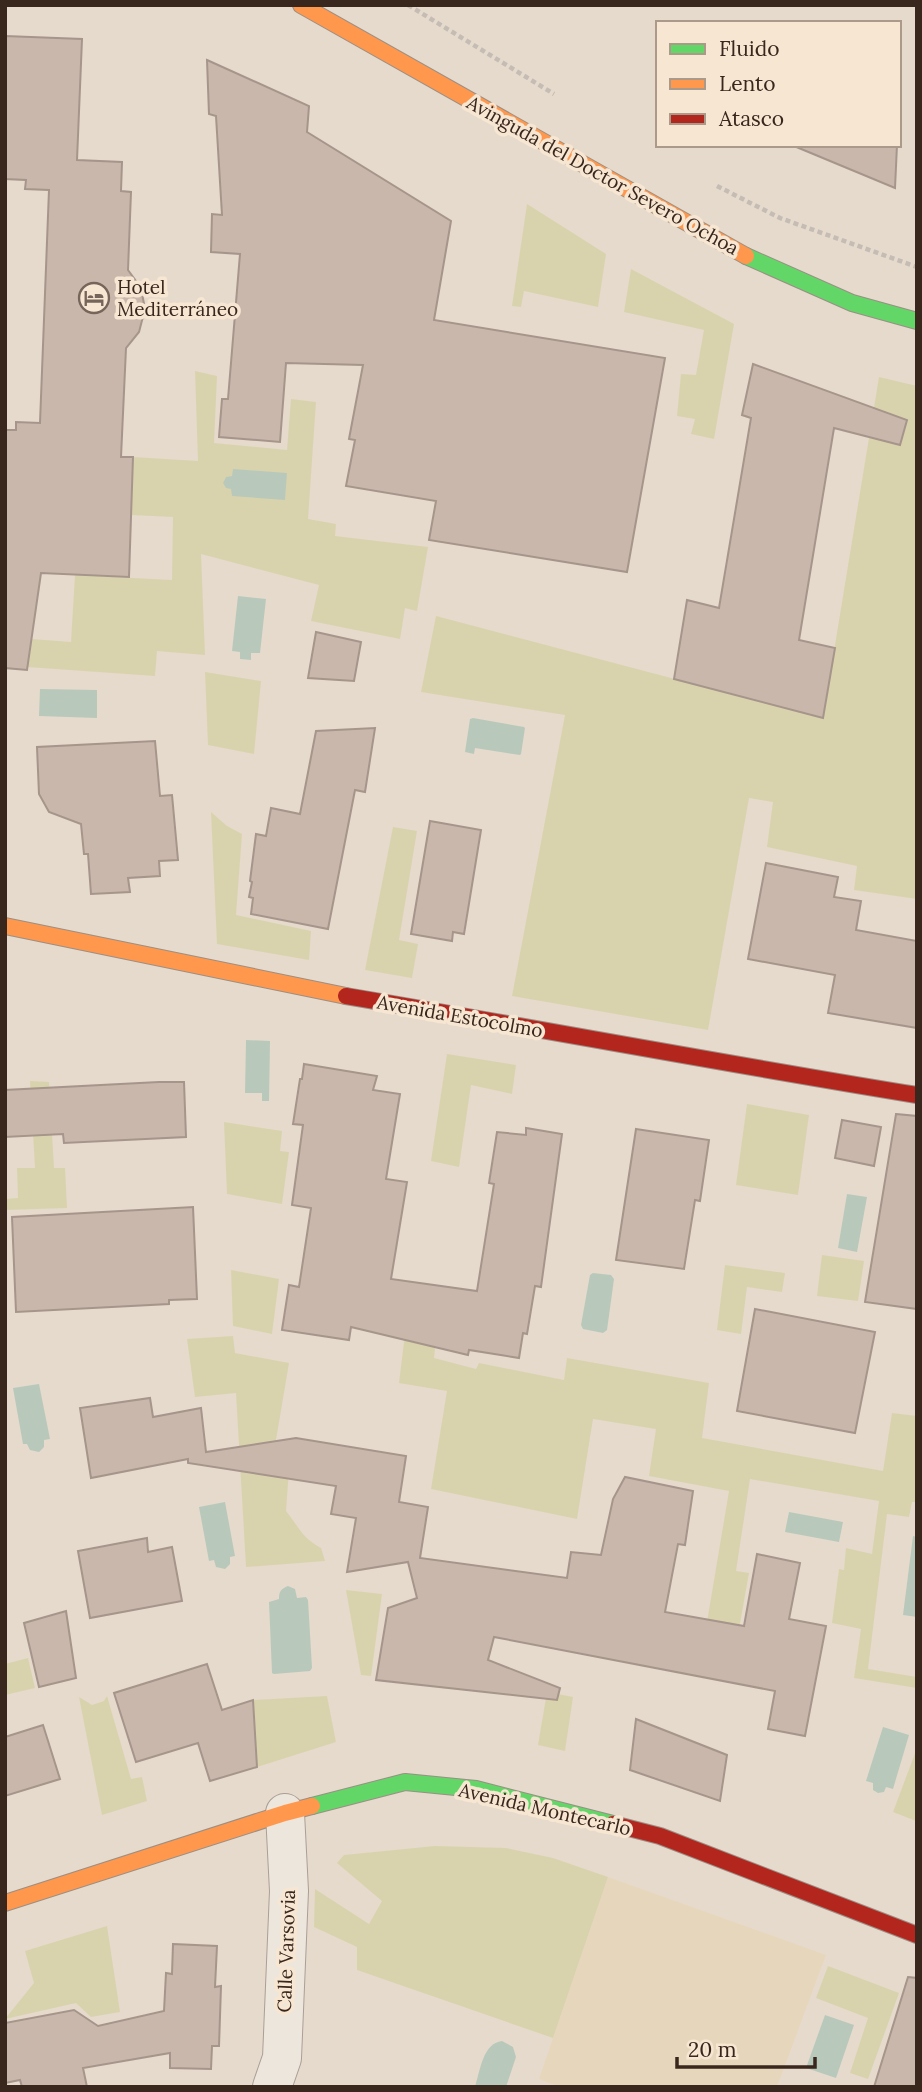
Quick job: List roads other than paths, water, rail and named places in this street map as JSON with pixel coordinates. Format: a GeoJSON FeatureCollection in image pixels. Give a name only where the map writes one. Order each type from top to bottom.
{"type":"FeatureCollection","features":[{"type":"Feature","properties":{"kind":"street","name":"Avinguda del Doctor Severo Ochoa"},"geometry":{"type":"LineString","coordinates":[[301,5],[749,258],[852,303],[917,321]]}},
{"type":"Feature","properties":{"kind":"street","name":"Avenida Estocolmo"},"geometry":{"type":"LineString","coordinates":[[5,926],[345,996],[494,1020],[719,1063],[917,1095]]}},
{"type":"Feature","properties":{"kind":"street","name":"Avenida Montecarlo"},"geometry":{"type":"LineString","coordinates":[[5,1903],[285,1813],[405,1782],[476,1789],[660,1836],[917,1935]]}},
{"type":"Feature","properties":{"kind":"street","name":"Calle Varsovia"},"geometry":{"type":"LineString","coordinates":[[272,2087],[282,2058],[289,1891],[285,1813]]}},
{"type":"Feature","properties":{"kind":"place","name":"Hotel Mediterráneo"},"geometry":{"type":"Point","coordinates":[94,298]}}]}
